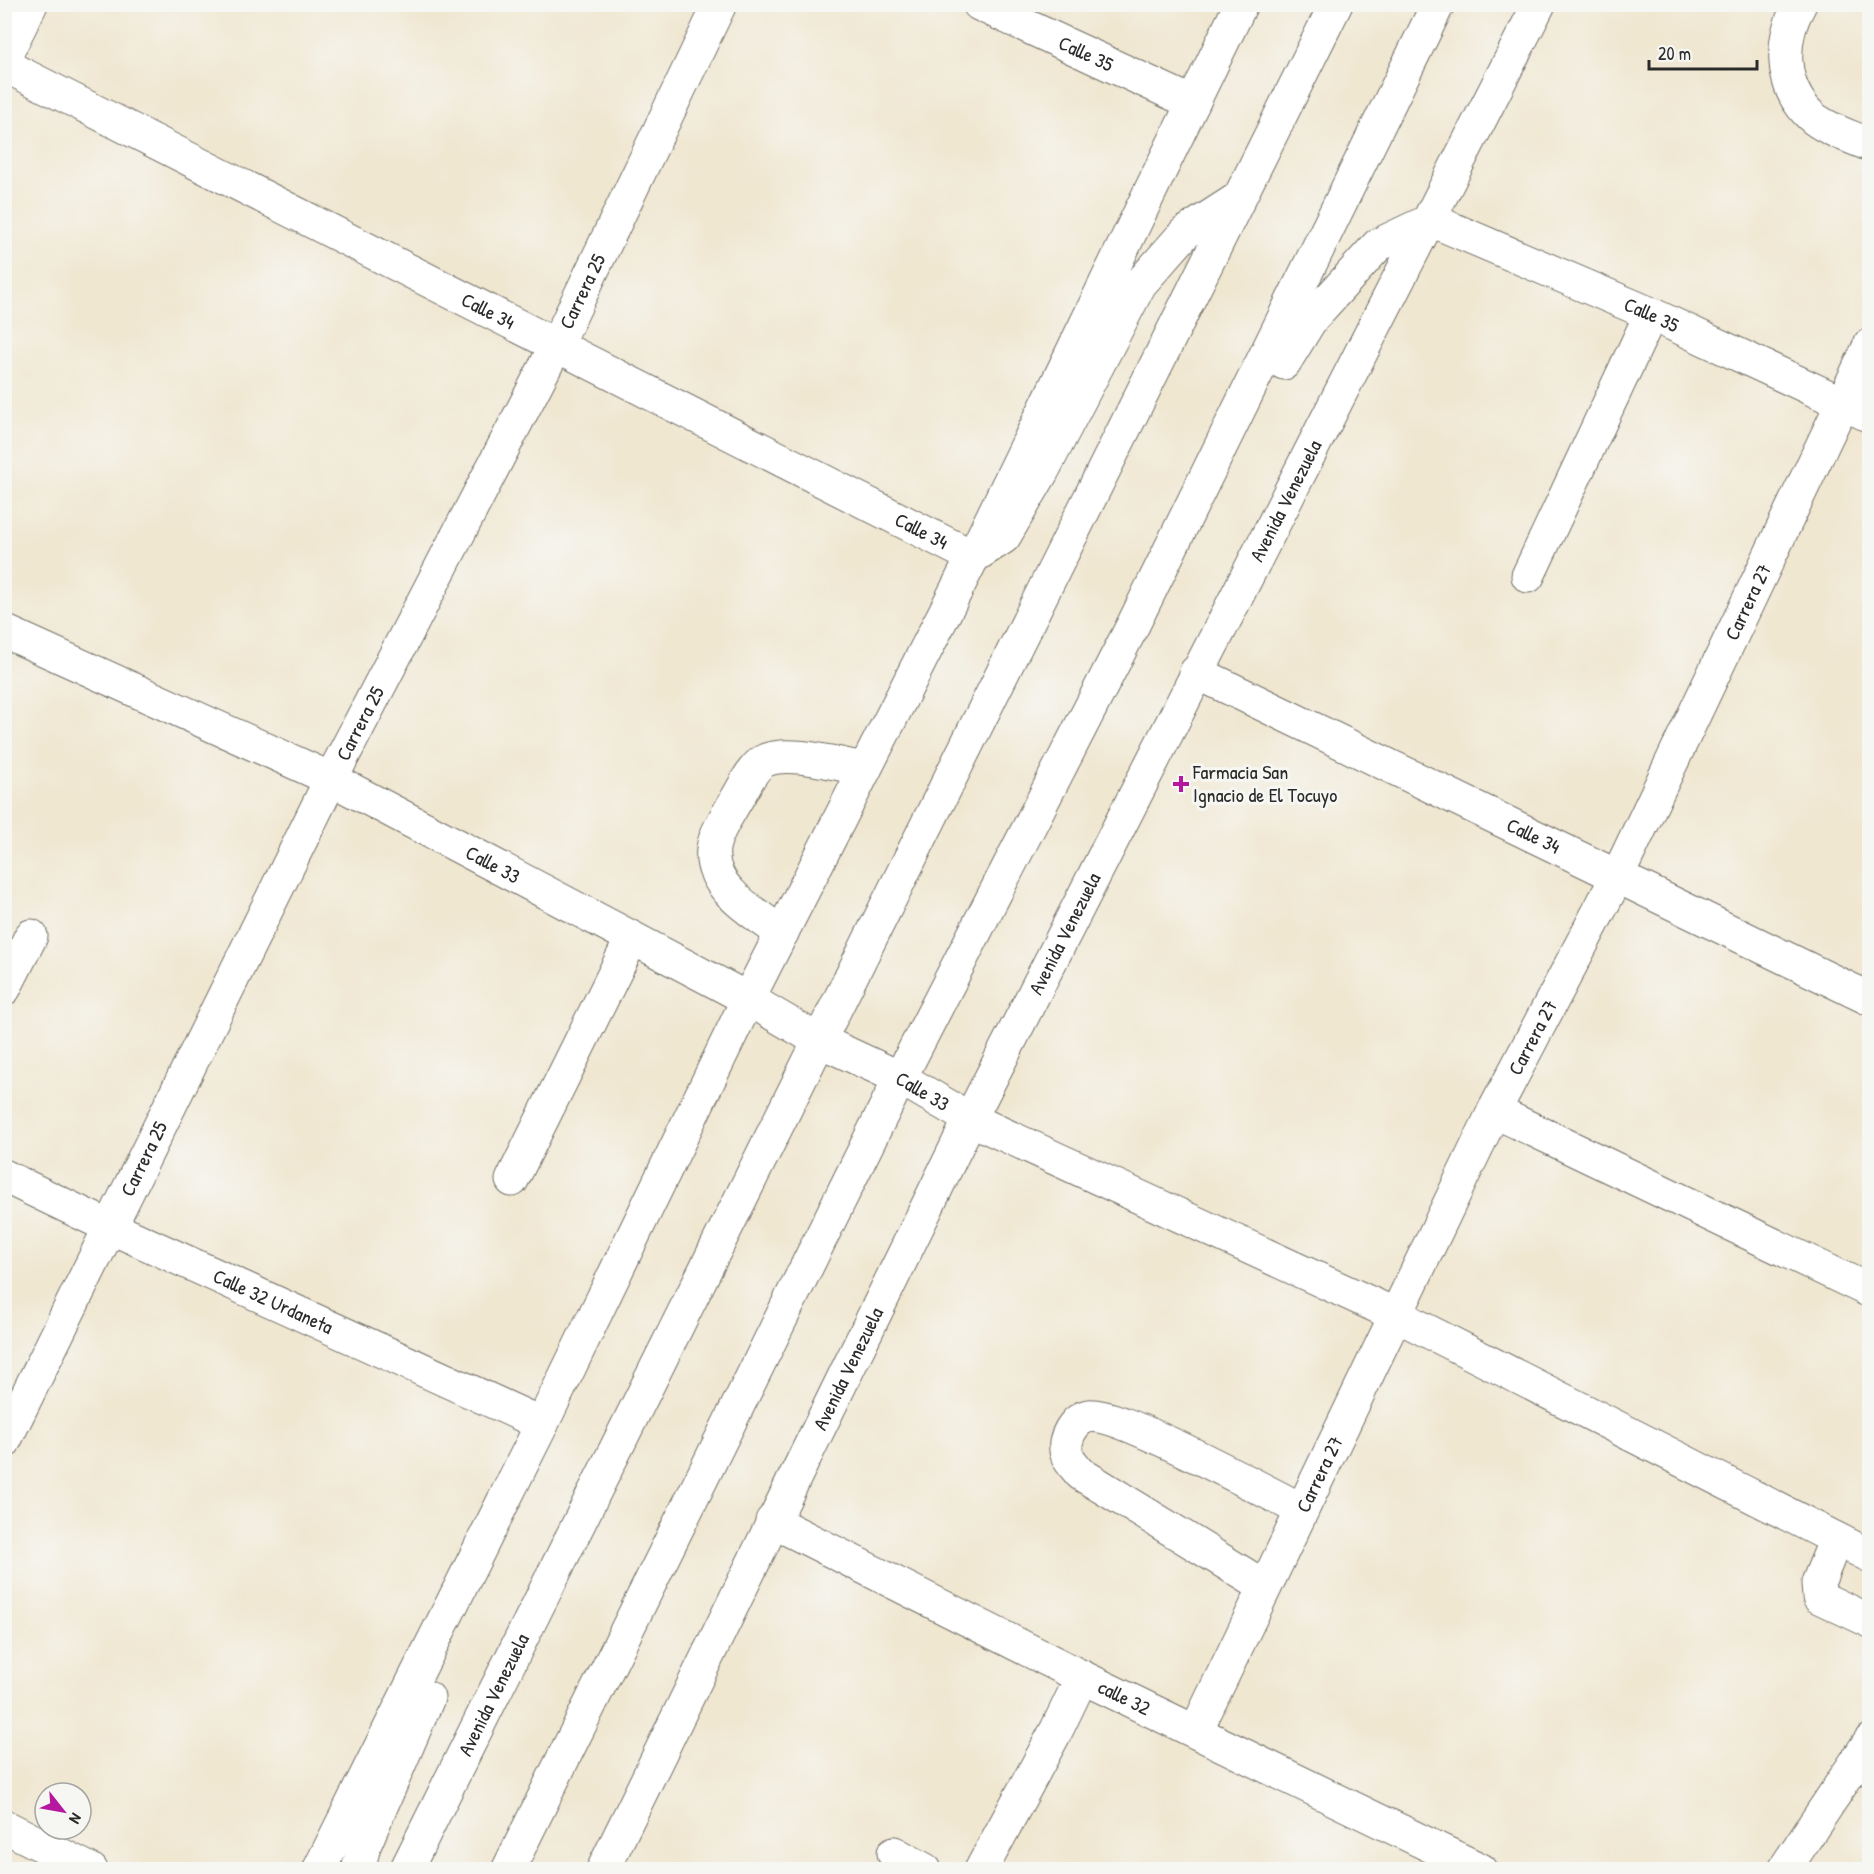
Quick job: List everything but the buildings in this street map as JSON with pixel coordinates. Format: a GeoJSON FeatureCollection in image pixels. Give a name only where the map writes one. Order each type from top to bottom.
{"type":"FeatureCollection","features":[{"type":"Feature","properties":{"kind":"street"},"geometry":{"type":"LineString","coordinates":[[4,58],[31,4]]}},
{"type":"Feature","properties":{"kind":"street","name":"Carrera 25"},"geometry":{"type":"LineString","coordinates":[[4,1442],[112,1228],[331,779],[557,344],[720,4]]}},
{"type":"Feature","properties":{"kind":"street","name":"Calle 35"},"geometry":{"type":"LineString","coordinates":[[979,4],[1193,103]]}},
{"type":"Feature","properties":{"kind":"street"},"geometry":{"type":"LineString","coordinates":[[320,1869],[542,1424],[748,999],[973,557],[1241,4]]}},
{"type":"Feature","properties":{"kind":"street","name":"Avenida Venezuela"},"geometry":{"type":"LineString","coordinates":[[406,1869],[1336,4]]}},
{"type":"Feature","properties":{"kind":"street"},"geometry":{"type":"LineString","coordinates":[[508,1869],[900,1078],[1133,625],[1438,4]]}},
{"type":"Feature","properties":{"kind":"street","name":"Avenida Venezuela"},"geometry":{"type":"LineString","coordinates":[[603,1869],[970,1119],[1196,672],[1431,220],[1539,4]]}},
{"type":"Feature","properties":{"kind":"street"},"geometry":{"type":"LineString","coordinates":[[1800,4],[1794,14],[1784,57],[1791,92],[1812,117],[1867,137]]}},
{"type":"Feature","properties":{"kind":"street","name":"Calle 34"},"geometry":{"type":"LineString","coordinates":[[4,65],[973,557]]}},
{"type":"Feature","properties":{"kind":"street"},"geometry":{"type":"LineString","coordinates":[[973,557],[1004,537],[1010,528],[1140,284],[1185,233],[1240,197]]}},
{"type":"Feature","properties":{"kind":"street"},"geometry":{"type":"LineString","coordinates":[[1133,625],[1191,539],[1234,452],[1311,319],[1378,244],[1431,220]]}},
{"type":"Feature","properties":{"kind":"street","name":"Calle 35"},"geometry":{"type":"LineString","coordinates":[[1431,220],[1651,314],[1856,410]]}},
{"type":"Feature","properties":{"kind":"street"},"geometry":{"type":"LineString","coordinates":[[1528,576],[1651,314]]}},
{"type":"Feature","properties":{"kind":"street","name":"Carrera 27"},"geometry":{"type":"LineString","coordinates":[[1196,1731],[1494,1112],[1856,410],[1869,345]]}},
{"type":"Feature","properties":{"kind":"street","name":"Calle 33"},"geometry":{"type":"LineString","coordinates":[[4,631],[331,779],[748,999],[818,1040],[900,1078],[970,1119],[1396,1315],[1869,1556]]}},
{"type":"Feature","properties":{"kind":"street","name":"Calle 34"},"geometry":{"type":"LineString","coordinates":[[1196,672],[1618,875],[1869,999]]}},
{"type":"Feature","properties":{"kind":"street"},"geometry":{"type":"LineString","coordinates":[[782,933],[740,901],[717,877],[713,850],[721,826],[753,771],[765,760],[792,757],[865,769]]}},
{"type":"Feature","properties":{"kind":"street"},"geometry":{"type":"LineString","coordinates":[[4,989],[31,936]]}},
{"type":"Feature","properties":{"kind":"street"},"geometry":{"type":"LineString","coordinates":[[512,1180],[632,938]]}},
{"type":"Feature","properties":{"kind":"street"},"geometry":{"type":"LineString","coordinates":[[1494,1112],[1869,1291]]}},
{"type":"Feature","properties":{"kind":"street","name":"Calle 32 Urdaneta"},"geometry":{"type":"LineString","coordinates":[[4,1176],[112,1228],[542,1424]]}},
{"type":"Feature","properties":{"kind":"street"},"geometry":{"type":"LineString","coordinates":[[1265,1587],[1081,1474],[1068,1459],[1066,1444],[1070,1430],[1081,1419],[1090,1415],[1132,1426],[1302,1510]]}},
{"type":"Feature","properties":{"kind":"street","name":"calle 32"},"geometry":{"type":"LineString","coordinates":[[772,1521],[1082,1677],[1481,1869]]}},
{"type":"Feature","properties":{"kind":"street"},"geometry":{"type":"LineString","coordinates":[[1836,1539],[1818,1583],[1819,1597],[1869,1621]]}},
{"type":"Feature","properties":{"kind":"street"},"geometry":{"type":"LineString","coordinates":[[358,1869],[364,1846],[451,1643],[468,1573]]}},
{"type":"Feature","properties":{"kind":"street"},"geometry":{"type":"LineString","coordinates":[[519,1869],[577,1751],[618,1648]]}},
{"type":"Feature","properties":{"kind":"street"},"geometry":{"type":"LineString","coordinates":[[981,1869],[1057,1729],[1082,1677]]}},
{"type":"Feature","properties":{"kind":"street"},"geometry":{"type":"LineString","coordinates":[[1784,1869],[1869,1741]]}},
{"type":"Feature","properties":{"kind":"street"},"geometry":{"type":"LineString","coordinates":[[4,1826],[91,1869]]}},
{"type":"Feature","properties":{"kind":"street"},"geometry":{"type":"LineString","coordinates":[[894,1853],[925,1869]]}},
{"type":"Feature","properties":{"kind":"place","name":"Farmacia San Ignacio de El Tocuyo"},"geometry":{"type":"Point","coordinates":[1181,784]}}]}
